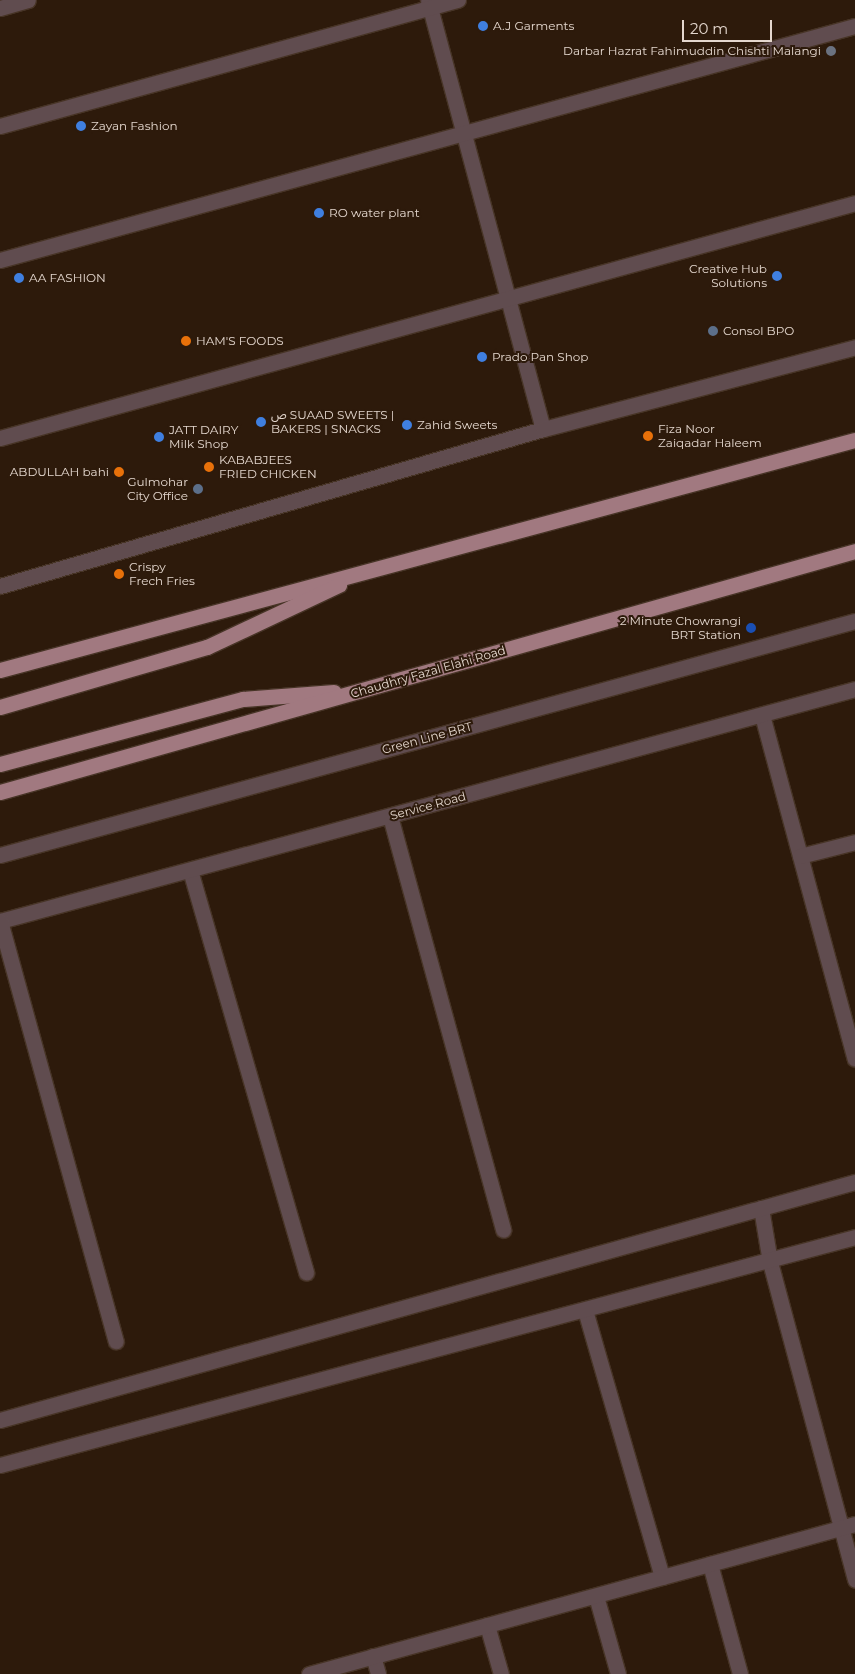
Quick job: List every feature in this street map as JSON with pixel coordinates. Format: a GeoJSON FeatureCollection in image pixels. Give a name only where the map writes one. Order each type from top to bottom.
{"type":"FeatureCollection","features":[{"type":"Feature","properties":{"kind":"main road"},"geometry":{"type":"LineString","coordinates":[[0,670],[855,440]]}},
{"type":"Feature","properties":{"kind":"main road","name":"Chaudhry Fazal Elahi Road"},"geometry":{"type":"LineString","coordinates":[[0,792],[368,690],[855,550]]}},
{"type":"Feature","properties":{"kind":"main road"},"geometry":{"type":"LineString","coordinates":[[0,707],[208,647],[377,568]]}},
{"type":"Feature","properties":{"kind":"main road"},"geometry":{"type":"LineString","coordinates":[[0,764],[243,699],[368,690]]}},
{"type":"Feature","properties":{"kind":"street"},"geometry":{"type":"LineString","coordinates":[[3,5],[28,0]]}},
{"type":"Feature","properties":{"kind":"street"},"geometry":{"type":"LineString","coordinates":[[0,126],[429,4],[458,0]]}},
{"type":"Feature","properties":{"kind":"street"},"geometry":{"type":"LineString","coordinates":[[429,4],[543,429]]}},
{"type":"Feature","properties":{"kind":"street"},"geometry":{"type":"LineString","coordinates":[[0,260],[855,26]]}},
{"type":"Feature","properties":{"kind":"street"},"geometry":{"type":"LineString","coordinates":[[0,438],[855,203]]}},
{"type":"Feature","properties":{"kind":"street"},"geometry":{"type":"LineString","coordinates":[[0,586],[543,429],[855,347]]}},
{"type":"Feature","properties":{"kind":"street","name":"Green Line BRT"},"geometry":{"type":"LineString","coordinates":[[0,855],[855,621]]}},
{"type":"Feature","properties":{"kind":"street","name":"Service Road"},"geometry":{"type":"LineString","coordinates":[[0,921],[855,689]]}},
{"type":"Feature","properties":{"kind":"street"},"geometry":{"type":"LineString","coordinates":[[762,715],[800,856],[849,1013],[855,1059]]}},
{"type":"Feature","properties":{"kind":"street"},"geometry":{"type":"LineString","coordinates":[[390,816],[503,1230]]}},
{"type":"Feature","properties":{"kind":"street"},"geometry":{"type":"LineString","coordinates":[[800,856],[855,842]]}},
{"type":"Feature","properties":{"kind":"street"},"geometry":{"type":"LineString","coordinates":[[190,870],[306,1273]]}},
{"type":"Feature","properties":{"kind":"street"},"geometry":{"type":"LineString","coordinates":[[0,921],[116,1341]]}},
{"type":"Feature","properties":{"kind":"street"},"geometry":{"type":"LineString","coordinates":[[0,1420],[855,1182]]}},
{"type":"Feature","properties":{"kind":"street"},"geometry":{"type":"LineString","coordinates":[[761,1208],[770,1262],[848,1526],[855,1580]]}},
{"type":"Feature","properties":{"kind":"street"},"geometry":{"type":"LineString","coordinates":[[0,1465],[770,1262],[855,1237]]}},
{"type":"Feature","properties":{"kind":"street"},"geometry":{"type":"LineString","coordinates":[[585,1310],[662,1577]]}},
{"type":"Feature","properties":{"kind":"street"},"geometry":{"type":"LineString","coordinates":[[309,1674],[848,1526]]}},
{"type":"Feature","properties":{"kind":"street"},"geometry":{"type":"LineString","coordinates":[[710,1564],[740,1674]]}},
{"type":"Feature","properties":{"kind":"street"},"geometry":{"type":"LineString","coordinates":[[596,1596],[618,1674]]}},
{"type":"Feature","properties":{"kind":"street"},"geometry":{"type":"LineString","coordinates":[[487,1625],[501,1674]]}},
{"type":"Feature","properties":{"kind":"street"},"geometry":{"type":"LineString","coordinates":[[373,1656],[378,1674]]}},
{"type":"Feature","properties":{"kind":"place","name":"A.J Garments"},"geometry":{"type":"Point","coordinates":[483,26]}},
{"type":"Feature","properties":{"kind":"place","name":"Darbar Hazrat Fahimuddin Chishti Malangi"},"geometry":{"type":"Point","coordinates":[831,51]}},
{"type":"Feature","properties":{"kind":"place","name":"Zayan Fashion"},"geometry":{"type":"Point","coordinates":[81,126]}},
{"type":"Feature","properties":{"kind":"place","name":"RO water plant"},"geometry":{"type":"Point","coordinates":[319,213]}},
{"type":"Feature","properties":{"kind":"place","name":"Creative Hub Solutions"},"geometry":{"type":"Point","coordinates":[777,276]}},
{"type":"Feature","properties":{"kind":"place","name":"AA FASHION"},"geometry":{"type":"Point","coordinates":[19,278]}},
{"type":"Feature","properties":{"kind":"place","name":"Consol BPO"},"geometry":{"type":"Point","coordinates":[713,331]}},
{"type":"Feature","properties":{"kind":"place","name":"HAM'S FOODS"},"geometry":{"type":"Point","coordinates":[186,341]}},
{"type":"Feature","properties":{"kind":"place","name":"Prado Pan Shop"},"geometry":{"type":"Point","coordinates":[482,357]}},
{"type":"Feature","properties":{"kind":"place","name":"ص SUAAD SWEETS | BAKERS | SNACKS"},"geometry":{"type":"Point","coordinates":[261,422]}},
{"type":"Feature","properties":{"kind":"place","name":"Zahid Sweets"},"geometry":{"type":"Point","coordinates":[407,425]}},
{"type":"Feature","properties":{"kind":"place","name":"Fiza Noor Zaiqadar Haleem"},"geometry":{"type":"Point","coordinates":[648,436]}},
{"type":"Feature","properties":{"kind":"place","name":"JATT DAIRY Milk Shop"},"geometry":{"type":"Point","coordinates":[159,437]}},
{"type":"Feature","properties":{"kind":"place","name":"KABABJEES FRIED CHICKEN"},"geometry":{"type":"Point","coordinates":[209,467]}},
{"type":"Feature","properties":{"kind":"place","name":"ABDULLAH bahi"},"geometry":{"type":"Point","coordinates":[119,472]}},
{"type":"Feature","properties":{"kind":"place","name":"Gulmohar City Office"},"geometry":{"type":"Point","coordinates":[198,489]}},
{"type":"Feature","properties":{"kind":"place","name":"Crispy Frech Fries"},"geometry":{"type":"Point","coordinates":[119,574]}},
{"type":"Feature","properties":{"kind":"place","name":"2 Minute Chowrangi BRT Station"},"geometry":{"type":"Point","coordinates":[751,628]}}]}
